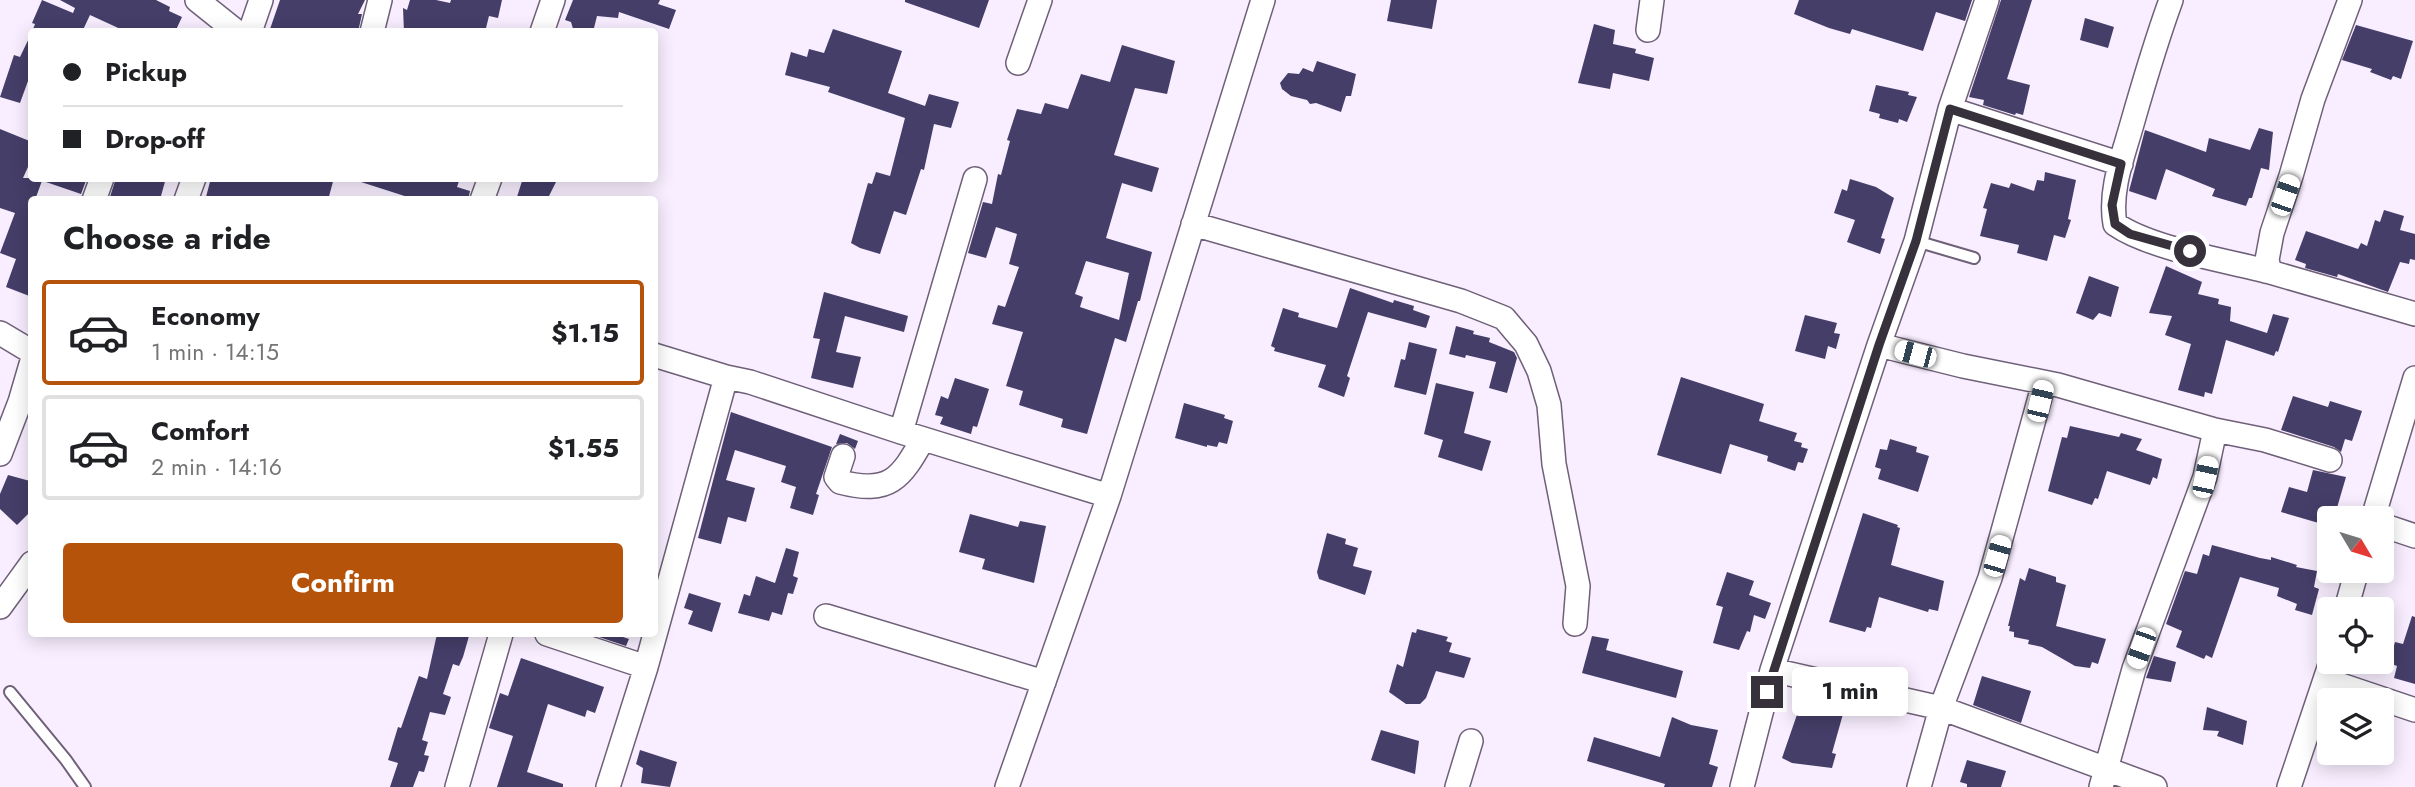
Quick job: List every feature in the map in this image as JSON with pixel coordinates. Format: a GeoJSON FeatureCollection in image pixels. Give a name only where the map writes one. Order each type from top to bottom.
{"type":"FeatureCollection","features":[{"type":"Feature","properties":{"kind":"street"},"geometry":{"type":"LineString","coordinates":[[197,0],[232,28]]}},
{"type":"Feature","properties":{"kind":"street"},"geometry":{"type":"LineString","coordinates":[[251,28],[261,0]]}},
{"type":"Feature","properties":{"kind":"street"},"geometry":{"type":"LineString","coordinates":[[373,28],[380,0]]}},
{"type":"Feature","properties":{"kind":"street"},"geometry":{"type":"LineString","coordinates":[[543,28],[553,0]]}},
{"type":"Feature","properties":{"kind":"street"},"geometry":{"type":"LineString","coordinates":[[1018,63],[1040,0]]}},
{"type":"Feature","properties":{"kind":"street"},"geometry":{"type":"LineString","coordinates":[[1007,787],[1109,496],[1263,0]]}},
{"type":"Feature","properties":{"kind":"street"},"geometry":{"type":"LineString","coordinates":[[1648,30],[1652,0]]}},
{"type":"Feature","properties":{"kind":"street"},"geometry":{"type":"LineString","coordinates":[[1742,787],[1772,670],[1916,241],[1950,109],[1987,0]]}},
{"type":"Feature","properties":{"kind":"street"},"geometry":{"type":"LineString","coordinates":[[2171,0],[2153,47],[2121,164],[2112,205],[2115,224],[2130,234],[2152,241],[2415,314]]}},
{"type":"Feature","properties":{"kind":"street"},"geometry":{"type":"LineString","coordinates":[[2270,272],[2267,260],[2272,233],[2314,99],[2350,0]]}},
{"type":"Feature","properties":{"kind":"street"},"geometry":{"type":"LineString","coordinates":[[1950,109],[2121,164]]}},
{"type":"Feature","properties":{"kind":"street"},"geometry":{"type":"LineString","coordinates":[[842,456],[836,477],[840,482],[884,484],[897,478],[907,468],[912,435],[975,179]]}},
{"type":"Feature","properties":{"kind":"street"},"geometry":{"type":"LineString","coordinates":[[1193,225],[1461,301],[1504,318],[1526,344],[1539,372],[1549,405],[1554,464],[1578,586],[1575,624]]}},
{"type":"Feature","properties":{"kind":"street"},"geometry":{"type":"LineString","coordinates":[[0,333],[28,350]]}},
{"type":"Feature","properties":{"kind":"street"},"geometry":{"type":"LineString","coordinates":[[1879,345],[2106,398],[2330,460]]}},
{"type":"Feature","properties":{"kind":"street"},"geometry":{"type":"LineString","coordinates":[[658,356],[750,382],[1109,496]]}},
{"type":"Feature","properties":{"kind":"street"},"geometry":{"type":"LineString","coordinates":[[0,454],[28,375]]}},
{"type":"Feature","properties":{"kind":"street"},"geometry":{"type":"LineString","coordinates":[[658,624],[726,377]]}},
{"type":"Feature","properties":{"kind":"street"},"geometry":{"type":"LineString","coordinates":[[2377,506],[2415,378]]}},
{"type":"Feature","properties":{"kind":"street"},"geometry":{"type":"LineString","coordinates":[[1919,787],[1941,708],[1990,578],[2044,383]]}},
{"type":"Feature","properties":{"kind":"street"},"geometry":{"type":"LineString","coordinates":[[2104,778],[2134,669],[2205,477],[2215,430]]}},
{"type":"Feature","properties":{"kind":"street"},"geometry":{"type":"LineString","coordinates":[[2394,529],[2415,536]]}},
{"type":"Feature","properties":{"kind":"street"},"geometry":{"type":"LineString","coordinates":[[0,607],[28,568]]}},
{"type":"Feature","properties":{"kind":"street"},"geometry":{"type":"LineString","coordinates":[[827,617],[1044,682]]}},
{"type":"Feature","properties":{"kind":"street"},"geometry":{"type":"LineString","coordinates":[[457,787],[500,637]]}},
{"type":"Feature","properties":{"kind":"street"},"geometry":{"type":"LineString","coordinates":[[556,637],[646,667]]}},
{"type":"Feature","properties":{"kind":"street"},"geometry":{"type":"LineString","coordinates":[[608,787],[654,637]]}},
{"type":"Feature","properties":{"kind":"street"},"geometry":{"type":"LineString","coordinates":[[1772,670],[1941,708],[2104,778],[2155,787]]}},
{"type":"Feature","properties":{"kind":"street"},"geometry":{"type":"LineString","coordinates":[[2289,787],[2327,674]]}},
{"type":"Feature","properties":{"kind":"street"},"geometry":{"type":"LineString","coordinates":[[2335,674],[2415,710]]}},
{"type":"Feature","properties":{"kind":"street"},"geometry":{"type":"LineString","coordinates":[[1457,787],[1471,741]]}},
{"type":"Feature","properties":{"kind":"lane"},"geometry":{"type":"LineString","coordinates":[[1916,241],[1974,258]]}},
{"type":"Feature","properties":{"kind":"lane"},"geometry":{"type":"LineString","coordinates":[[10,692],[85,787]]}},
{"type":"Feature","properties":{"kind":"building"},"geometry":{"type":"Polygon","coordinates":[[[42,0],[73,13],[75,8],[60,0],[156,0],[182,17],[177,28],[118,28],[90,15],[84,28],[34,28],[35,24],[32,23],[42,0]]]}},
{"type":"Feature","properties":{"kind":"building"},"geometry":{"type":"Polygon","coordinates":[[[280,0],[365,0],[358,14],[362,14],[359,28],[270,28],[280,0]]]}},
{"type":"Feature","properties":{"kind":"building"},"geometry":{"type":"Polygon","coordinates":[[[410,0],[450,3],[451,0],[502,0],[498,18],[489,16],[486,28],[404,28],[403,8],[407,10],[410,0]]]}},
{"type":"Feature","properties":{"kind":"building"},"geometry":{"type":"Polygon","coordinates":[[[573,0],[660,0],[658,4],[676,10],[669,29],[619,12],[618,18],[597,16],[594,28],[573,28],[571,22],[565,20],[573,0]]]}},
{"type":"Feature","properties":{"kind":"building"},"geometry":{"type":"Polygon","coordinates":[[[905,0],[989,0],[979,28],[905,0]]]}},
{"type":"Feature","properties":{"kind":"building"},"geometry":{"type":"Polygon","coordinates":[[[1391,0],[1437,0],[1432,29],[1387,21],[1391,0]]]}},
{"type":"Feature","properties":{"kind":"building"},"geometry":{"type":"Polygon","coordinates":[[[1799,0],[1972,0],[1965,21],[1936,12],[1923,51],[1852,29],[1850,34],[1829,28],[1794,14],[1799,0]]]}},
{"type":"Feature","properties":{"kind":"building"},"geometry":{"type":"Polygon","coordinates":[[[2001,0],[2032,0],[2007,79],[2030,85],[2023,115],[1983,105],[1984,100],[1969,97],[2001,0]]]}},
{"type":"Feature","properties":{"kind":"building"},"geometry":{"type":"Polygon","coordinates":[[[2085,18],[2114,27],[2108,48],[2080,40],[2085,18]]]}},
{"type":"Feature","properties":{"kind":"building"},"geometry":{"type":"Polygon","coordinates":[[[1594,24],[1615,30],[1613,44],[1636,49],[1635,53],[1654,58],[1649,81],[1613,73],[1610,89],[1578,83],[1594,24]]]}},
{"type":"Feature","properties":{"kind":"building"},"geometry":{"type":"Polygon","coordinates":[[[2356,25],[2413,41],[2401,79],[2393,76],[2391,80],[2370,72],[2372,69],[2342,60],[2356,25]]]}},
{"type":"Feature","properties":{"kind":"building"},"geometry":{"type":"Polygon","coordinates":[[[833,29],[902,51],[888,93],[925,106],[929,94],[959,102],[951,128],[934,124],[924,170],[921,169],[906,215],[894,211],[880,254],[851,243],[868,183],[872,184],[876,172],[890,176],[905,118],[828,92],[830,87],[785,75],[791,52],[807,57],[809,49],[824,53],[833,29]]]}},
{"type":"Feature","properties":{"kind":"building"},"geometry":{"type":"Polygon","coordinates":[[[28,40],[28,81],[20,103],[0,97],[14,55],[20,57],[28,40]]]}},
{"type":"Feature","properties":{"kind":"building"},"geometry":{"type":"Polygon","coordinates":[[[1122,45],[1175,61],[1167,94],[1135,88],[1114,155],[1159,168],[1152,192],[1122,183],[1106,238],[1152,252],[1126,342],[1115,338],[1087,434],[1061,427],[1063,419],[1019,405],[1023,391],[1006,386],[1023,332],[992,324],[998,305],[1005,307],[1019,267],[1009,264],[1017,234],[996,227],[986,258],[968,253],[983,202],[992,204],[1017,109],[1041,114],[1045,103],[1068,109],[1081,74],[1110,82],[1122,45]],[[1086,261],[1075,294],[1083,297],[1080,307],[1119,320],[1129,273],[1086,261]]]}},
{"type":"Feature","properties":{"kind":"building"},"geometry":{"type":"Polygon","coordinates":[[[1317,61],[1356,74],[1351,96],[1346,96],[1341,112],[1316,103],[1310,104],[1307,100],[1291,96],[1282,89],[1280,83],[1288,73],[1299,74],[1303,68],[1313,72],[1317,61]]]}},
{"type":"Feature","properties":{"kind":"building"},"geometry":{"type":"Polygon","coordinates":[[[1876,85],[1909,92],[1908,95],[1917,97],[1907,122],[1899,119],[1898,123],[1879,118],[1880,114],[1869,111],[1876,85]]]}},
{"type":"Feature","properties":{"kind":"building"},"geometry":{"type":"Polygon","coordinates":[[[2259,128],[2273,132],[2269,170],[2261,168],[2252,198],[2249,198],[2246,206],[2212,196],[2215,189],[2166,169],[2156,200],[2129,191],[2145,130],[2206,152],[2209,138],[2250,150],[2259,128]]]}},
{"type":"Feature","properties":{"kind":"building"},"geometry":{"type":"Polygon","coordinates":[[[0,129],[28,140],[28,167],[23,178],[28,178],[28,182],[42,182],[36,196],[28,196],[28,295],[6,287],[16,259],[0,253],[15,213],[0,208],[0,129]]]}},
{"type":"Feature","properties":{"kind":"building"},"geometry":{"type":"Polygon","coordinates":[[[2045,172],[2076,180],[2068,219],[2071,220],[2065,238],[2054,235],[2047,261],[2017,253],[2019,245],[1980,236],[1987,209],[1983,208],[1991,183],[2009,188],[2011,183],[2034,191],[2037,180],[2044,181],[2045,172]]]}},
{"type":"Feature","properties":{"kind":"building"},"geometry":{"type":"Polygon","coordinates":[[[1850,179],[1876,187],[1894,198],[1881,238],[1885,239],[1880,254],[1847,242],[1855,220],[1834,213],[1842,189],[1847,191],[1850,179]]]}},
{"type":"Feature","properties":{"kind":"building"},"geometry":{"type":"Polygon","coordinates":[[[46,182],[86,182],[81,194],[46,182]]]}},
{"type":"Feature","properties":{"kind":"building"},"geometry":{"type":"Polygon","coordinates":[[[115,182],[165,182],[161,196],[110,196],[115,182]]]}},
{"type":"Feature","properties":{"kind":"building"},"geometry":{"type":"Polygon","coordinates":[[[210,182],[333,182],[329,196],[206,196],[210,182]]]}},
{"type":"Feature","properties":{"kind":"building"},"geometry":{"type":"Polygon","coordinates":[[[361,182],[459,182],[457,187],[470,191],[469,196],[405,196],[361,182]]]}},
{"type":"Feature","properties":{"kind":"building"},"geometry":{"type":"Polygon","coordinates":[[[522,182],[556,182],[549,196],[517,196],[522,182]]]}},
{"type":"Feature","properties":{"kind":"building"},"geometry":{"type":"Polygon","coordinates":[[[2384,210],[2404,216],[2400,230],[2415,234],[2415,260],[2410,259],[2409,264],[2400,262],[2388,292],[2338,274],[2337,277],[2305,268],[2306,264],[2295,260],[2306,231],[2358,249],[2361,243],[2367,246],[2375,220],[2380,222],[2384,210]]]}},
{"type":"Feature","properties":{"kind":"building"},"geometry":{"type":"Polygon","coordinates":[[[2166,266],[2202,282],[2198,294],[2219,299],[2218,304],[2231,307],[2230,321],[2267,333],[2273,314],[2289,318],[2278,352],[2276,351],[2274,356],[2226,340],[2212,394],[2205,392],[2204,397],[2178,390],[2191,344],[2165,335],[2172,316],[2149,313],[2166,266]]]}},
{"type":"Feature","properties":{"kind":"building"},"geometry":{"type":"Polygon","coordinates":[[[2089,276],[2119,287],[2111,317],[2099,313],[2093,320],[2076,313],[2089,276]]]}},
{"type":"Feature","properties":{"kind":"building"},"geometry":{"type":"Polygon","coordinates":[[[1350,288],[1393,303],[1394,300],[1414,306],[1413,310],[1430,316],[1426,328],[1368,312],[1347,376],[1350,378],[1344,397],[1318,387],[1326,365],[1274,351],[1275,348],[1271,346],[1283,308],[1299,313],[1298,317],[1337,328],[1350,288]]]}},
{"type":"Feature","properties":{"kind":"building"},"geometry":{"type":"Polygon","coordinates":[[[824,292],[908,316],[904,332],[845,316],[836,352],[861,357],[853,388],[811,378],[820,339],[813,338],[824,292]]]}},
{"type":"Feature","properties":{"kind":"building"},"geometry":{"type":"Polygon","coordinates":[[[1805,315],[1837,323],[1834,333],[1840,334],[1836,349],[1828,346],[1825,359],[1795,351],[1805,315]]]}},
{"type":"Feature","properties":{"kind":"building"},"geometry":{"type":"Polygon","coordinates":[[[1456,326],[1490,338],[1489,342],[1514,352],[1517,358],[1507,393],[1489,388],[1496,362],[1449,354],[1456,326]]]}},
{"type":"Feature","properties":{"kind":"building"},"geometry":{"type":"Polygon","coordinates":[[[1409,342],[1437,349],[1426,395],[1394,387],[1401,359],[1405,360],[1409,342]]]}},
{"type":"Feature","properties":{"kind":"building"},"geometry":{"type":"Polygon","coordinates":[[[1681,377],[1764,404],[1759,421],[1797,433],[1794,441],[1802,443],[1801,447],[1808,449],[1803,463],[1798,462],[1795,471],[1767,461],[1768,456],[1730,444],[1721,474],[1657,455],[1681,377]]]}},
{"type":"Feature","properties":{"kind":"building"},"geometry":{"type":"Polygon","coordinates":[[[955,378],[989,389],[977,427],[973,426],[971,434],[940,424],[943,417],[935,415],[941,396],[948,399],[955,378]]]}},
{"type":"Feature","properties":{"kind":"building"},"geometry":{"type":"Polygon","coordinates":[[[1436,383],[1474,392],[1464,433],[1491,441],[1482,471],[1438,457],[1443,440],[1424,434],[1436,383]]]}},
{"type":"Feature","properties":{"kind":"building"},"geometry":{"type":"Polygon","coordinates":[[[2293,396],[2328,407],[2330,401],[2362,411],[2352,441],[2345,439],[2341,452],[2334,447],[2281,430],[2293,396]]]}},
{"type":"Feature","properties":{"kind":"building"},"geometry":{"type":"Polygon","coordinates":[[[1184,403],[1225,415],[1224,418],[1233,421],[1227,444],[1219,442],[1217,447],[1207,447],[1175,438],[1184,403]]]}},
{"type":"Feature","properties":{"kind":"building"},"geometry":{"type":"Polygon","coordinates":[[[731,412],[832,447],[816,494],[819,495],[813,515],[790,508],[796,487],[781,482],[786,466],[735,450],[726,480],[755,488],[746,522],[728,517],[721,544],[698,538],[731,412]]]}},
{"type":"Feature","properties":{"kind":"building"},"geometry":{"type":"Polygon","coordinates":[[[2070,426],[2119,437],[2121,433],[2142,439],[2136,450],[2162,459],[2157,479],[2153,477],[2150,485],[2107,471],[2098,499],[2095,498],[2092,505],[2048,491],[2062,437],[2067,438],[2070,426]]]}},
{"type":"Feature","properties":{"kind":"building"},"geometry":{"type":"Polygon","coordinates":[[[840,434],[858,441],[855,449],[847,443],[836,444],[840,434]]]}},
{"type":"Feature","properties":{"kind":"building"},"geometry":{"type":"Polygon","coordinates":[[[1890,439],[1917,447],[1916,452],[1929,456],[1918,492],[1878,479],[1881,469],[1875,467],[1880,449],[1887,450],[1890,439]]]}},
{"type":"Feature","properties":{"kind":"building"},"geometry":{"type":"Polygon","coordinates":[[[2313,470],[2346,477],[2338,506],[2317,506],[2317,522],[2281,512],[2289,487],[2307,492],[2313,470]]]}},
{"type":"Feature","properties":{"kind":"building"},"geometry":{"type":"Polygon","coordinates":[[[8,475],[28,480],[28,514],[17,525],[0,509],[0,494],[8,475]]]}},
{"type":"Feature","properties":{"kind":"building"},"geometry":{"type":"Polygon","coordinates":[[[1863,513],[1900,528],[1891,565],[1944,581],[1938,611],[1929,609],[1928,612],[1879,597],[1871,628],[1867,627],[1865,632],[1829,622],[1863,513]]]}},
{"type":"Feature","properties":{"kind":"building"},"geometry":{"type":"Polygon","coordinates":[[[970,514],[1018,527],[1020,521],[1046,526],[1034,583],[982,569],[985,559],[959,552],[970,514]]]}},
{"type":"Feature","properties":{"kind":"building"},"geometry":{"type":"Polygon","coordinates":[[[1327,533],[1346,539],[1345,544],[1358,548],[1353,566],[1372,571],[1365,595],[1319,579],[1317,572],[1327,533]]]}},
{"type":"Feature","properties":{"kind":"building"},"geometry":{"type":"Polygon","coordinates":[[[2212,545],[2260,558],[2271,560],[2271,557],[2297,565],[2296,567],[2317,571],[2314,587],[2319,589],[2312,615],[2295,610],[2297,604],[2277,596],[2279,588],[2240,577],[2212,658],[2206,655],[2204,659],[2176,647],[2182,631],[2166,624],[2185,571],[2197,574],[2203,554],[2209,556],[2212,545]]]}},
{"type":"Feature","properties":{"kind":"building"},"geometry":{"type":"Polygon","coordinates":[[[786,548],[799,552],[793,576],[798,578],[793,594],[788,593],[782,615],[772,612],[769,621],[738,613],[744,594],[750,596],[756,576],[775,583],[786,548]]]}},
{"type":"Feature","properties":{"kind":"building"},"geometry":{"type":"Polygon","coordinates":[[[2029,568],[2056,577],[2056,582],[2066,585],[2056,626],[2106,639],[2098,664],[2092,662],[2090,668],[2075,666],[2042,647],[2028,644],[2029,640],[2014,637],[2014,632],[2009,631],[2020,578],[2025,581],[2029,568]]]}},
{"type":"Feature","properties":{"kind":"building"},"geometry":{"type":"Polygon","coordinates":[[[1727,572],[1754,581],[1749,595],[1771,603],[1765,619],[1754,615],[1750,632],[1747,631],[1739,650],[1713,643],[1723,607],[1716,605],[1727,572]]]}},
{"type":"Feature","properties":{"kind":"building"},"geometry":{"type":"Polygon","coordinates":[[[689,593],[721,603],[712,632],[688,624],[693,611],[684,608],[689,593]]]}},
{"type":"Feature","properties":{"kind":"building"},"geometry":{"type":"Polygon","coordinates":[[[2412,616],[2415,617],[2415,684],[2394,678],[2397,666],[2394,665],[2394,646],[2395,642],[2403,644],[2412,616]]]}},
{"type":"Feature","properties":{"kind":"building"},"geometry":{"type":"Polygon","coordinates":[[[1417,629],[1448,637],[1446,641],[1452,643],[1449,652],[1471,658],[1464,678],[1436,671],[1426,698],[1420,704],[1406,704],[1389,692],[1397,664],[1403,667],[1412,632],[1416,633],[1417,629]]]}},
{"type":"Feature","properties":{"kind":"building"},"geometry":{"type":"Polygon","coordinates":[[[1592,636],[1609,639],[1606,650],[1683,671],[1676,698],[1582,673],[1592,636]]]}},
{"type":"Feature","properties":{"kind":"building"},"geometry":{"type":"Polygon","coordinates":[[[436,637],[469,637],[459,666],[453,664],[443,694],[451,697],[445,715],[430,712],[422,740],[428,742],[424,755],[429,756],[424,772],[419,771],[413,787],[390,787],[398,763],[388,760],[398,727],[401,728],[419,676],[427,679],[436,637]]]}},
{"type":"Feature","properties":{"kind":"building"},"geometry":{"type":"Polygon","coordinates":[[[599,637],[629,639],[626,646],[599,637]]]}},
{"type":"Feature","properties":{"kind":"building"},"geometry":{"type":"Polygon","coordinates":[[[2154,656],[2176,662],[2171,682],[2146,678],[2154,656]]]}},
{"type":"Feature","properties":{"kind":"building"},"geometry":{"type":"Polygon","coordinates":[[[521,658],[604,687],[595,713],[587,710],[585,717],[548,704],[527,772],[563,784],[563,787],[497,787],[513,736],[489,728],[500,693],[508,696],[521,658]]]}},
{"type":"Feature","properties":{"kind":"building"},"geometry":{"type":"Polygon","coordinates":[[[1982,676],[2031,691],[2021,723],[1973,705],[1982,676]]]}},
{"type":"Feature","properties":{"kind":"building"},"geometry":{"type":"Polygon","coordinates":[[[1809,702],[1843,714],[1832,753],[1836,754],[1832,768],[1792,763],[1782,758],[1801,703],[1808,705],[1809,702]]]}},
{"type":"Feature","properties":{"kind":"building"},"geometry":{"type":"Polygon","coordinates":[[[2207,707],[2247,721],[2243,745],[2217,736],[2219,731],[2203,730],[2207,707]]]}},
{"type":"Feature","properties":{"kind":"building"},"geometry":{"type":"Polygon","coordinates":[[[1672,717],[1691,725],[1718,730],[1709,764],[1718,767],[1712,787],[1664,787],[1665,784],[1587,761],[1594,737],[1660,757],[1672,717]]]}},
{"type":"Feature","properties":{"kind":"building"},"geometry":{"type":"Polygon","coordinates":[[[1381,730],[1419,741],[1415,774],[1371,760],[1381,730]]]}},
{"type":"Feature","properties":{"kind":"building"},"geometry":{"type":"Polygon","coordinates":[[[640,750],[677,762],[670,787],[641,783],[643,768],[636,764],[640,750]]]}},
{"type":"Feature","properties":{"kind":"building"},"geometry":{"type":"Polygon","coordinates":[[[1967,760],[2006,771],[2001,787],[1967,787],[1967,784],[1960,782],[1967,760]]]}},
{"type":"Feature","properties":{"kind":"route"},"geometry":{"type":"LineString","coordinates":[[1767,692],[1879,345],[1916,241],[1950,109],[2121,164],[2112,205],[2115,224],[2130,234],[2190,251]]}}]}
